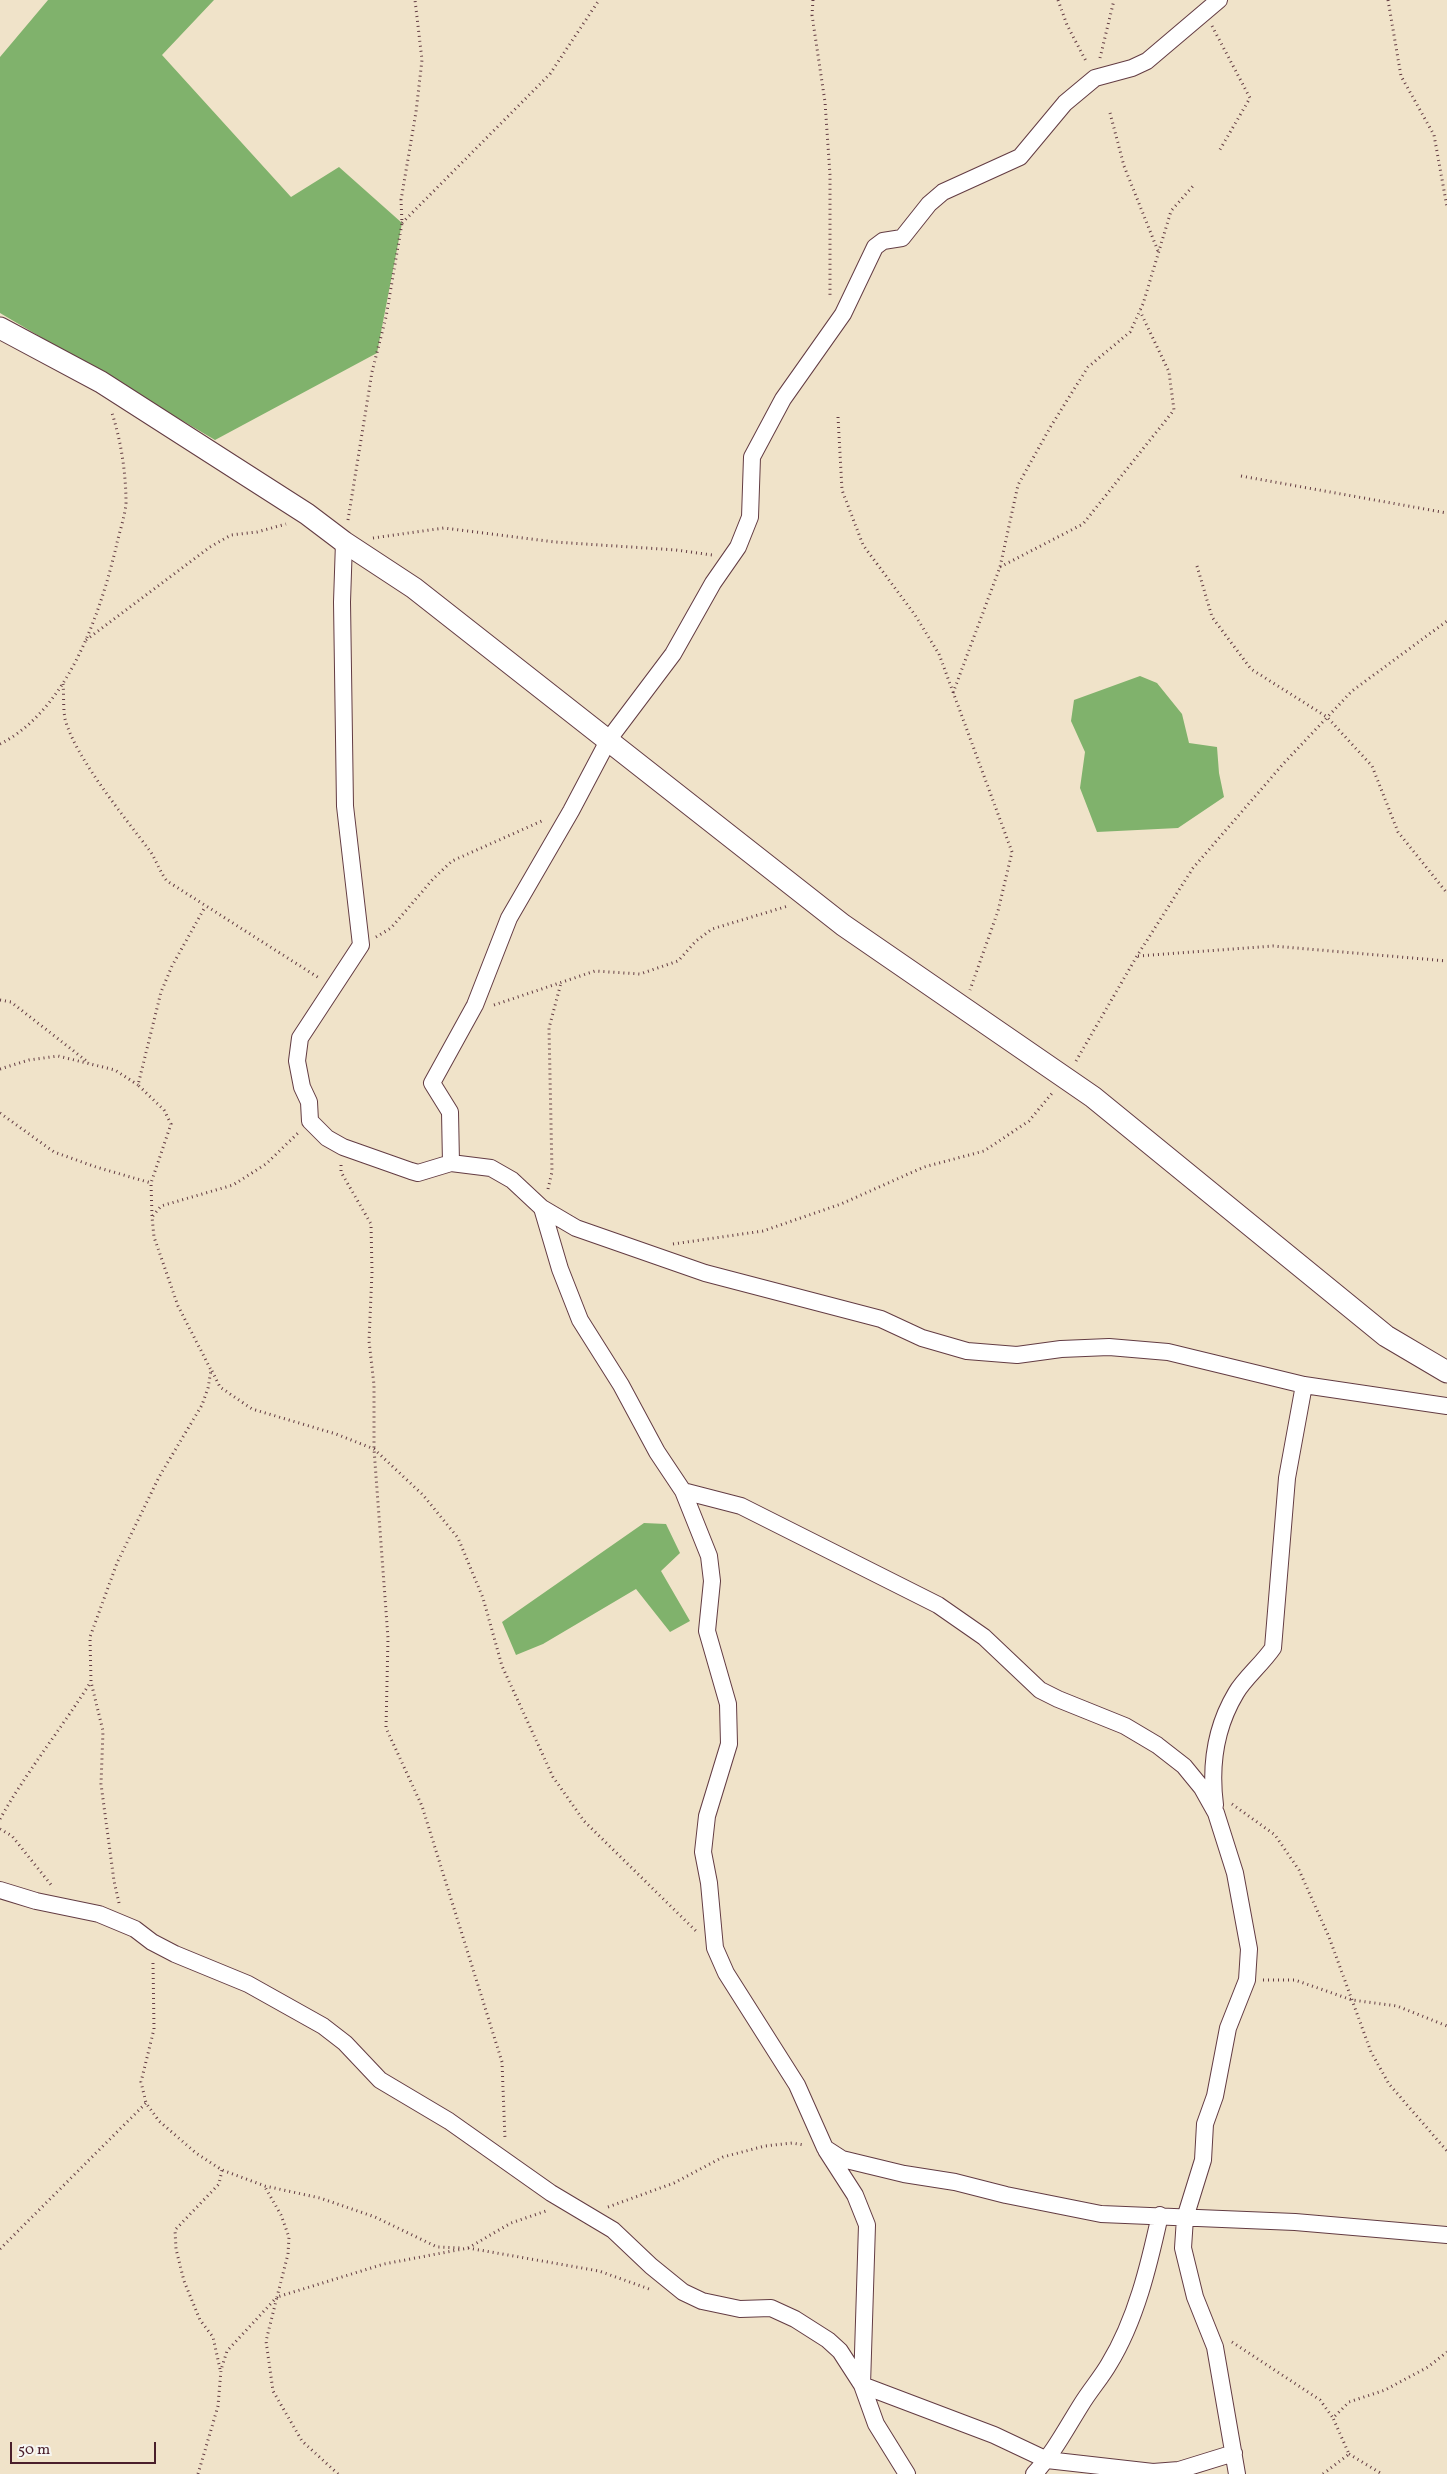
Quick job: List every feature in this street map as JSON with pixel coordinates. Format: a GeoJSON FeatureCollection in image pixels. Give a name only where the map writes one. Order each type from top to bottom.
{"type":"FeatureCollection","features":[{"type":"Feature","properties":{"kind":"street"},"geometry":{"type":"LineString","coordinates":[[451,1163],[450,1112],[432,1083],[470,1014],[509,918],[574,806],[609,739],[673,654],[741,542],[750,517],[752,458],[783,399],[847,308],[874,247],[883,241],[902,238],[929,204],[943,192],[1020,157],[1065,103],[1095,78],[1132,68],[1147,60],[1219,0]]}},
{"type":"Feature","properties":{"kind":"street"},"geometry":{"type":"LineString","coordinates":[[0,328],[101,382],[307,514],[344,542],[414,588],[609,739],[843,925],[1064,1077],[1122,1121],[1386,1336],[1447,1372]]}},
{"type":"Feature","properties":{"kind":"street"},"geometry":{"type":"LineString","coordinates":[[344,542],[342,602],[345,806],[361,945],[332,986],[300,1038],[297,1061],[302,1087],[309,1102],[310,1121],[328,1138],[343,1147],[418,1173],[451,1163],[491,1168],[512,1180],[542,1208],[576,1228],[704,1273],[881,1320],[922,1338],[967,1351],[1017,1355],[1061,1349],[1109,1347],[1168,1352],[1304,1385],[1447,1406]]}},
{"type":"Feature","properties":{"kind":"street"},"geometry":{"type":"LineString","coordinates":[[542,1208],[560,1269],[580,1320],[621,1385],[657,1452],[683,1491],[709,1556],[712,1581],[707,1631],[728,1704],[729,1744],[707,1816],[702,1852],[709,1883],[715,1948],[726,1973],[797,2085],[825,2148],[855,2195],[867,2225],[862,2385]]}},
{"type":"Feature","properties":{"kind":"street"},"geometry":{"type":"LineString","coordinates":[[1237,2474],[1215,2347],[1195,2297],[1183,2248],[1185,2218],[1202,2160],[1205,2124],[1215,2096],[1228,2028],[1247,1980],[1249,1948],[1235,1873],[1216,1814],[1212,1767],[1215,1741],[1236,1692],[1261,1665],[1273,1648],[1287,1478],[1304,1385]]}},
{"type":"Feature","properties":{"kind":"street"},"geometry":{"type":"LineString","coordinates":[[683,1491],[741,1506],[938,1605],[984,1637],[1040,1690],[1125,1726],[1157,1745],[1184,1766],[1202,1788],[1216,1814]]}},
{"type":"Feature","properties":{"kind":"street"},"geometry":{"type":"LineString","coordinates":[[0,1890],[71,1910],[99,1914],[135,1929],[152,1942],[248,1984],[323,2026],[345,2043],[380,2080],[449,2121],[551,2193],[588,2213],[613,2230],[651,2266],[683,2292],[702,2301],[740,2309],[772,2308],[795,2319],[828,2340],[840,2351],[862,2385],[876,2424],[907,2474]]}},
{"type":"Feature","properties":{"kind":"street"},"geometry":{"type":"LineString","coordinates":[[825,2148],[842,2159],[1101,2214],[1295,2222],[1447,2236]]}},
{"type":"Feature","properties":{"kind":"street"},"geometry":{"type":"LineString","coordinates":[[1034,2474],[1047,2460],[1110,2362],[1132,2314],[1154,2245],[1160,2215]]}},
{"type":"Feature","properties":{"kind":"street"},"geometry":{"type":"LineString","coordinates":[[862,2385],[994,2435],[1047,2460],[1115,2469],[1162,2472],[1180,2470],[1234,2453]]}},
{"type":"Feature","properties":{"kind":"path"},"geometry":{"type":"LineString","coordinates":[[415,0],[422,60],[416,112],[401,200],[402,224],[386,317],[372,372],[344,542],[444,528],[555,542],[676,550],[731,557]]}},
{"type":"Feature","properties":{"kind":"path"},"geometry":{"type":"LineString","coordinates":[[402,224],[550,74],[599,0]]}},
{"type":"Feature","properties":{"kind":"path"},"geometry":{"type":"LineString","coordinates":[[813,0],[812,15],[826,102],[830,175],[830,332]]}},
{"type":"Feature","properties":{"kind":"path"},"geometry":{"type":"LineString","coordinates":[[1058,0],[1067,25],[1095,78]]}},
{"type":"Feature","properties":{"kind":"path"},"geometry":{"type":"LineString","coordinates":[[1095,78],[1114,0]]}},
{"type":"Feature","properties":{"kind":"path"},"geometry":{"type":"LineString","coordinates":[[1388,0],[1401,76],[1434,135],[1447,206]]}},
{"type":"Feature","properties":{"kind":"path"},"geometry":{"type":"LineString","coordinates":[[1205,12],[1250,98],[1218,154]]}},
{"type":"Feature","properties":{"kind":"path"},"geometry":{"type":"LineString","coordinates":[[1110,112],[1124,166],[1159,251]]}},
{"type":"Feature","properties":{"kind":"path"},"geometry":{"type":"LineString","coordinates":[[953,694],[1000,567],[1018,485],[1051,426],[1088,367],[1130,332],[1140,310],[1171,211],[1193,186]]}},
{"type":"Feature","properties":{"kind":"path"},"geometry":{"type":"LineString","coordinates":[[1000,567],[1082,524],[1174,410],[1169,372],[1140,310]]}},
{"type":"Feature","properties":{"kind":"path"},"geometry":{"type":"LineString","coordinates":[[0,744],[32,721],[63,684],[85,640],[108,583],[126,504],[123,458],[113,418],[101,382]]}},
{"type":"Feature","properties":{"kind":"path"},"geometry":{"type":"LineString","coordinates":[[838,418],[842,490],[863,545],[920,623],[939,654],[1012,852],[998,911],[964,1008]]}},
{"type":"Feature","properties":{"kind":"path"},"geometry":{"type":"LineString","coordinates":[[1241,476],[1447,513]]}},
{"type":"Feature","properties":{"kind":"path"},"geometry":{"type":"LineString","coordinates":[[85,640],[210,546],[231,535],[257,532]]}},
{"type":"Feature","properties":{"kind":"path"},"geometry":{"type":"LineString","coordinates":[[1197,566],[1212,618],[1251,669],[1327,717],[1372,766],[1398,832],[1447,893]]}},
{"type":"Feature","properties":{"kind":"path"},"geometry":{"type":"LineString","coordinates":[[647,1253],[678,1242],[763,1231],[841,1204],[924,1167],[984,1151],[1029,1121],[1081,1055],[1137,956],[1193,868],[1284,763],[1352,692],[1447,620]]}},
{"type":"Feature","properties":{"kind":"path"},"geometry":{"type":"LineString","coordinates":[[63,684],[65,718],[76,744],[96,777],[150,851],[157,862],[159,872],[166,881],[332,986]]}},
{"type":"Feature","properties":{"kind":"path"},"geometry":{"type":"LineString","coordinates":[[361,945],[391,928],[433,879],[452,861],[574,806]]}},
{"type":"Feature","properties":{"kind":"path"},"geometry":{"type":"LineString","coordinates":[[470,1014],[595,971],[640,974],[678,961],[696,941],[712,929],[811,900]]}},
{"type":"Feature","properties":{"kind":"path"},"geometry":{"type":"LineString","coordinates":[[138,1085],[161,992],[172,966],[205,907]]}},
{"type":"Feature","properties":{"kind":"path"},"geometry":{"type":"LineString","coordinates":[[1137,956],[1273,946],[1447,961]]}},
{"type":"Feature","properties":{"kind":"path"},"geometry":{"type":"LineString","coordinates":[[542,1208],[552,1172],[549,1028],[561,982]]}},
{"type":"Feature","properties":{"kind":"path"},"geometry":{"type":"LineString","coordinates":[[0,1000],[11,1002],[92,1065]]}},
{"type":"Feature","properties":{"kind":"path"},"geometry":{"type":"LineString","coordinates":[[0,1069],[29,1060],[58,1056],[115,1070],[138,1085],[164,1110],[171,1124],[150,1183],[154,1237],[178,1306],[220,1387],[252,1409],[336,1434],[374,1449],[423,1495],[458,1538],[483,1598],[502,1666],[553,1777],[584,1821],[715,1948]]}},
{"type":"Feature","properties":{"kind":"path"},"geometry":{"type":"LineString","coordinates":[[0,1113],[54,1152],[150,1183]]}},
{"type":"Feature","properties":{"kind":"path"},"geometry":{"type":"LineString","coordinates":[[152,1217],[161,1206],[233,1185],[266,1164],[310,1121]]}},
{"type":"Feature","properties":{"kind":"path"},"geometry":{"type":"LineString","coordinates":[[343,1147],[341,1172],[372,1224],[369,1341],[374,1385],[374,1449],[388,1638],[386,1728],[422,1806],[502,2062],[506,2161]]}},
{"type":"Feature","properties":{"kind":"path"},"geometry":{"type":"LineString","coordinates":[[135,1929],[119,1904],[114,1881],[101,1784],[103,1731],[90,1682],[90,1637],[117,1563],[159,1477],[202,1405],[208,1388],[211,1370]]}},
{"type":"Feature","properties":{"kind":"path"},"geometry":{"type":"LineString","coordinates":[[0,1819],[15,1792],[67,1720],[90,1682]]}},
{"type":"Feature","properties":{"kind":"path"},"geometry":{"type":"LineString","coordinates":[[1213,1792],[1275,1835],[1298,1870],[1326,1928],[1371,2052],[1389,2084],[1447,2151]]}},
{"type":"Feature","properties":{"kind":"path"},"geometry":{"type":"LineString","coordinates":[[0,1829],[12,1836],[71,1910]]}},
{"type":"Feature","properties":{"kind":"path"},"geometry":{"type":"LineString","coordinates":[[152,1942],[155,1992],[154,2029],[141,2082],[146,2103],[159,2121],[196,2153],[222,2170],[265,2186],[320,2198],[375,2217],[437,2247],[468,2248],[599,2271],[642,2288],[683,2292]]}},
{"type":"Feature","properties":{"kind":"path"},"geometry":{"type":"LineString","coordinates":[[1247,1980],[1295,1980],[1352,2000],[1397,2006],[1447,2026]]}},
{"type":"Feature","properties":{"kind":"path"},"geometry":{"type":"LineString","coordinates":[[0,2249],[146,2103]]}},
{"type":"Feature","properties":{"kind":"path"},"geometry":{"type":"LineString","coordinates":[[588,2213],[674,2182],[723,2157],[765,2146],[783,2144],[825,2148]]}},
{"type":"Feature","properties":{"kind":"path"},"geometry":{"type":"LineString","coordinates":[[221,2370],[213,2337],[200,2320],[184,2281],[176,2249],[175,2230],[218,2184],[222,2170]]}},
{"type":"Feature","properties":{"kind":"path"},"geometry":{"type":"LineString","coordinates":[[265,2186],[281,2215],[289,2237],[288,2254],[266,2341],[273,2391],[302,2441],[338,2474]]}},
{"type":"Feature","properties":{"kind":"path"},"geometry":{"type":"LineString","coordinates":[[198,2474],[218,2406],[221,2370],[227,2352],[277,2297],[384,2264],[468,2248],[511,2223],[556,2208]]}},
{"type":"Feature","properties":{"kind":"path"},"geometry":{"type":"LineString","coordinates":[[1207,2324],[1249,2355],[1320,2400],[1333,2418],[1349,2454],[1382,2474]]}},
{"type":"Feature","properties":{"kind":"path"},"geometry":{"type":"LineString","coordinates":[[1333,2418],[1349,2402],[1385,2390],[1428,2367],[1447,2352]]}},
{"type":"Feature","properties":{"kind":"path"},"geometry":{"type":"LineString","coordinates":[[1323,2474],[1349,2454]]}},
{"type":"Feature","properties":{"kind":"green space"},"geometry":{"type":"Polygon","coordinates":[[[48,0],[214,0],[162,55],[291,197],[339,167],[402,223],[377,353],[215,440],[0,313],[0,57],[48,0]]]}},
{"type":"Feature","properties":{"kind":"green space"},"geometry":{"type":"Polygon","coordinates":[[[1140,676],[1157,683],[1182,714],[1189,743],[1217,747],[1219,773],[1224,797],[1178,828],[1097,832],[1080,788],[1085,752],[1071,721],[1074,700],[1140,676]]]}},
{"type":"Feature","properties":{"kind":"green space"},"geometry":{"type":"Polygon","coordinates":[[[644,1523],[666,1524],[680,1553],[661,1571],[690,1621],[670,1632],[636,1589],[543,1644],[516,1655],[502,1622],[644,1523]]]}}]}
